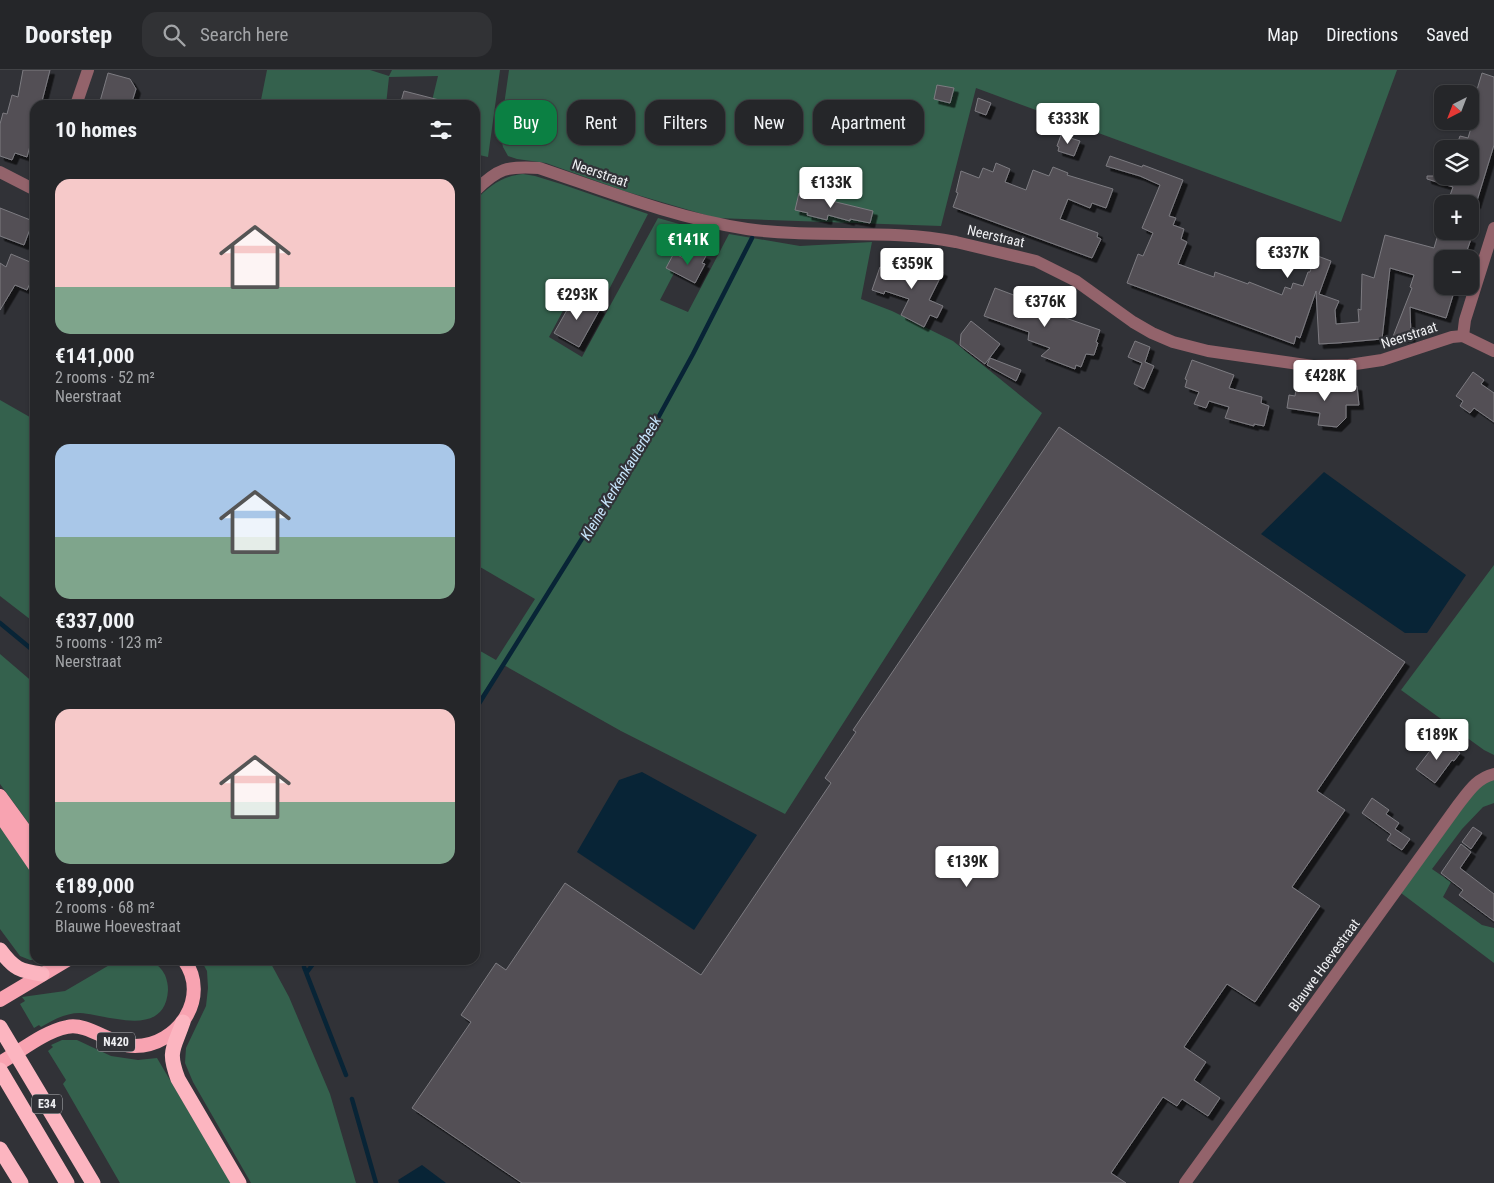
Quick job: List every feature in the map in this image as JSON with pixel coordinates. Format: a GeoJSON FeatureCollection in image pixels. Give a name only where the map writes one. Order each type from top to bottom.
{"type":"FeatureCollection","features":[{"type":"Feature","properties":{"kind":"highway"},"geometry":{"type":"LineString","coordinates":[[0,796],[30,837]]}},
{"type":"Feature","properties":{"kind":"highway"},"geometry":{"type":"LineString","coordinates":[[0,815],[30,859]]}},
{"type":"Feature","properties":{"kind":"highway"},"geometry":{"type":"LineString","coordinates":[[0,950],[11,964],[25,972],[42,974]]}},
{"type":"Feature","properties":{"kind":"highway"},"geometry":{"type":"LineString","coordinates":[[0,1000],[58,965]]}},
{"type":"Feature","properties":{"kind":"highway","name":"N420"},"geometry":{"type":"LineString","coordinates":[[0,1063],[46,1035],[69,1026],[83,1028],[119,1044],[135,1046],[152,1044],[166,1038],[183,1022],[193,998],[193,983],[188,965]]}},
{"type":"Feature","properties":{"kind":"highway"},"geometry":{"type":"LineString","coordinates":[[183,1022],[173,1046],[172,1062],[178,1079],[239,1183]]}},
{"type":"Feature","properties":{"kind":"highway","name":"E34"},"geometry":{"type":"LineString","coordinates":[[0,1026],[93,1183]]}},
{"type":"Feature","properties":{"kind":"highway","name":"E34"},"geometry":{"type":"LineString","coordinates":[[0,1070],[67,1183]]}},
{"type":"Feature","properties":{"kind":"highway"},"geometry":{"type":"LineString","coordinates":[[0,1149],[21,1183]]}},
{"type":"Feature","properties":{"kind":"street"},"geometry":{"type":"LineString","coordinates":[[78,100],[88,70]]}},
{"type":"Feature","properties":{"kind":"street","name":"Neerstraat"},"geometry":{"type":"LineString","coordinates":[[480,186],[490,176],[516,167],[539,168],[686,217],[739,227],[796,234],[873,235],[943,240],[1036,261],[1076,281],[1133,322],[1152,333],[1173,342],[1217,353],[1314,366],[1348,365],[1382,360],[1452,337],[1463,336]]}},
{"type":"Feature","properties":{"kind":"street"},"geometry":{"type":"LineString","coordinates":[[0,172],[30,187]]}},
{"type":"Feature","properties":{"kind":"street"},"geometry":{"type":"LineString","coordinates":[[1494,228],[1465,320],[1463,336],[1494,351]]}},
{"type":"Feature","properties":{"kind":"street","name":"Blauwe Hoevestraat"},"geometry":{"type":"LineString","coordinates":[[1185,1183],[1458,805],[1476,782],[1494,774]]}},
{"type":"Feature","properties":{"kind":"green space"},"geometry":{"type":"Polygon","coordinates":[[[267,70],[370,70],[389,76],[392,70],[500,70],[488,157],[480,155],[480,100],[432,100],[438,76],[389,77],[387,100],[261,100],[267,70]]]}},
{"type":"Feature","properties":{"kind":"green space"},"geometry":{"type":"Polygon","coordinates":[[[509,70],[1397,70],[1341,222],[976,88],[941,226],[716,218],[624,191],[546,163],[508,156],[503,145],[557,145],[557,100],[505,100],[509,70]]]}},
{"type":"Feature","properties":{"kind":"green space"},"geometry":{"type":"Polygon","coordinates":[[[515,175],[535,176],[648,214],[601,305],[574,290],[549,337],[582,357],[658,218],[697,229],[660,300],[688,312],[729,234],[800,246],[872,242],[861,299],[892,311],[953,341],[1042,413],[785,814],[621,731],[502,664],[480,697],[480,651],[496,660],[535,599],[480,567],[480,196],[502,179],[515,175]]]}},
{"type":"Feature","properties":{"kind":"green space"},"geometry":{"type":"Polygon","coordinates":[[[0,400],[30,417],[30,619],[0,596],[0,400]]]}},
{"type":"Feature","properties":{"kind":"green space"},"geometry":{"type":"Polygon","coordinates":[[[1494,565],[1494,755],[1484,750],[1401,690],[1494,565]]]}},
{"type":"Feature","properties":{"kind":"green space"},"geometry":{"type":"Polygon","coordinates":[[[0,654],[30,680],[30,825],[0,784],[0,654]]]}},
{"type":"Feature","properties":{"kind":"green space"},"geometry":{"type":"Polygon","coordinates":[[[1494,780],[1494,803],[1483,807],[1462,829],[1432,869],[1451,882],[1443,897],[1482,925],[1494,928],[1494,963],[1401,893],[1478,787],[1494,780]]]}},
{"type":"Feature","properties":{"kind":"green space"},"geometry":{"type":"Polygon","coordinates":[[[0,826],[30,871],[30,960],[20,956],[0,929],[0,826]]]}},
{"type":"Feature","properties":{"kind":"green space"},"geometry":{"type":"Polygon","coordinates":[[[109,965],[156,965],[166,977],[168,990],[165,1005],[157,1015],[146,1019],[134,1021],[120,1020],[75,1013],[59,1017],[41,1027],[39,1025],[34,1028],[20,1004],[25,1001],[22,997],[65,991],[109,965]]]}},
{"type":"Feature","properties":{"kind":"green space"},"geometry":{"type":"Polygon","coordinates":[[[204,965],[272,965],[289,997],[330,1094],[356,1183],[251,1183],[193,1082],[185,1063],[186,1048],[206,1006],[207,971],[204,965]]]}},
{"type":"Feature","properties":{"kind":"green space"},"geometry":{"type":"Polygon","coordinates":[[[62,1040],[77,1040],[111,1056],[138,1060],[157,1058],[231,1183],[120,1183],[63,1084],[66,1080],[48,1051],[53,1047],[51,1045],[62,1040]]]}},
{"type":"Feature","properties":{"kind":"water"},"geometry":{"type":"Polygon","coordinates":[[[1324,472],[1466,575],[1427,633],[1405,633],[1261,534],[1324,472]]]}},
{"type":"Feature","properties":{"kind":"water"},"geometry":{"type":"Polygon","coordinates":[[[642,772],[757,835],[694,930],[577,852],[619,780],[642,772]]]}},
{"type":"Feature","properties":{"kind":"water"},"geometry":{"type":"Polygon","coordinates":[[[422,1165],[446,1183],[399,1183],[398,1180],[422,1165]]]}},
{"type":"Feature","properties":{"kind":"building"},"geometry":{"type":"Polygon","coordinates":[[[23,70],[50,70],[42,100],[30,100],[30,146],[27,157],[15,153],[12,160],[0,156],[0,124],[3,113],[7,114],[12,95],[18,97],[23,70]]]}},
{"type":"Feature","properties":{"kind":"building"},"geometry":{"type":"Polygon","coordinates":[[[108,73],[130,79],[136,89],[133,100],[100,100],[108,73]]]}},
{"type":"Feature","properties":{"kind":"building"},"geometry":{"type":"Polygon","coordinates":[[[1482,73],[1494,77],[1494,145],[1479,195],[1450,195],[1453,187],[1446,185],[1479,185],[1479,140],[1459,140],[1460,136],[1468,138],[1470,130],[1479,130],[1478,85],[1482,73]]]}},
{"type":"Feature","properties":{"kind":"building"},"geometry":{"type":"Polygon","coordinates":[[[937,85],[954,88],[950,103],[934,99],[937,85]]]}},
{"type":"Feature","properties":{"kind":"building"},"geometry":{"type":"Polygon","coordinates":[[[404,91],[439,100],[401,100],[404,91]]]}},
{"type":"Feature","properties":{"kind":"building"},"geometry":{"type":"Polygon","coordinates":[[[978,98],[991,103],[986,115],[975,111],[978,98]]]}},
{"type":"Feature","properties":{"kind":"building"},"geometry":{"type":"Polygon","coordinates":[[[1061,135],[1080,141],[1074,156],[1058,151],[1059,147],[1057,146],[1061,135]]]}},
{"type":"Feature","properties":{"kind":"building"},"geometry":{"type":"Polygon","coordinates":[[[1110,156],[1142,167],[1143,165],[1183,180],[1169,216],[1176,218],[1173,225],[1184,229],[1181,239],[1187,242],[1178,264],[1214,277],[1215,272],[1248,284],[1249,282],[1282,295],[1285,287],[1291,289],[1293,283],[1303,286],[1315,255],[1331,261],[1319,294],[1339,301],[1335,310],[1336,324],[1359,322],[1358,309],[1361,310],[1362,274],[1374,278],[1385,235],[1434,248],[1436,240],[1471,240],[1467,250],[1434,250],[1434,295],[1453,295],[1446,318],[1410,307],[1411,337],[1392,339],[1412,288],[1410,287],[1414,275],[1390,268],[1382,339],[1337,343],[1319,344],[1316,291],[1300,338],[1296,336],[1294,344],[1127,283],[1138,254],[1143,256],[1153,233],[1142,228],[1160,185],[1140,176],[1106,166],[1110,156]]]}},
{"type":"Feature","properties":{"kind":"building"},"geometry":{"type":"Polygon","coordinates":[[[996,163],[1010,169],[1005,182],[1026,190],[1033,170],[1049,176],[1053,167],[1068,173],[1067,175],[1113,189],[1106,208],[1092,203],[1090,208],[1068,199],[1060,219],[1098,233],[1097,237],[1101,239],[1092,258],[953,207],[958,193],[956,192],[961,171],[979,178],[983,168],[993,172],[996,163]]]}},
{"type":"Feature","properties":{"kind":"building"},"geometry":{"type":"Polygon","coordinates":[[[1427,176],[1434,176],[1434,181],[1427,179],[1427,176]]]}},
{"type":"Feature","properties":{"kind":"building"},"geometry":{"type":"Polygon","coordinates":[[[799,193],[873,211],[870,223],[850,219],[850,221],[828,215],[827,220],[795,210],[799,193]]]}},
{"type":"Feature","properties":{"kind":"building"},"geometry":{"type":"Polygon","coordinates":[[[0,208],[30,220],[30,229],[24,245],[0,236],[0,208]]]}},
{"type":"Feature","properties":{"kind":"building"},"geometry":{"type":"Polygon","coordinates":[[[694,250],[706,256],[702,263],[705,264],[695,283],[666,268],[674,253],[688,259],[694,250]]]}},
{"type":"Feature","properties":{"kind":"building"},"geometry":{"type":"Polygon","coordinates":[[[11,254],[30,262],[30,283],[27,290],[15,285],[0,310],[0,263],[6,267],[11,254]]]}},
{"type":"Feature","properties":{"kind":"building"},"geometry":{"type":"Polygon","coordinates":[[[917,260],[943,272],[929,300],[943,306],[937,318],[930,315],[924,327],[901,315],[909,299],[885,291],[884,294],[872,290],[880,267],[890,270],[890,268],[909,275],[917,260]]]}},
{"type":"Feature","properties":{"kind":"building"},"geometry":{"type":"Polygon","coordinates":[[[995,288],[1062,311],[1060,316],[1100,330],[1094,355],[1086,354],[1081,367],[1076,365],[1075,369],[1041,356],[1050,348],[1028,340],[1029,332],[984,316],[995,288]]]}},
{"type":"Feature","properties":{"kind":"building"},"geometry":{"type":"Polygon","coordinates":[[[575,296],[600,309],[579,347],[554,333],[575,296]]]}},
{"type":"Feature","properties":{"kind":"building"},"geometry":{"type":"Polygon","coordinates":[[[971,321],[1000,344],[985,364],[960,345],[961,334],[971,321]]]}},
{"type":"Feature","properties":{"kind":"building"},"geometry":{"type":"Polygon","coordinates":[[[1135,341],[1150,347],[1145,362],[1154,366],[1144,389],[1134,384],[1142,363],[1128,357],[1135,341]]]}},
{"type":"Feature","properties":{"kind":"building"},"geometry":{"type":"Polygon","coordinates":[[[990,358],[1021,370],[1016,381],[987,365],[990,358]]]}},
{"type":"Feature","properties":{"kind":"building"},"geometry":{"type":"Polygon","coordinates":[[[1192,360],[1234,375],[1229,388],[1262,397],[1261,403],[1269,406],[1264,426],[1254,424],[1254,426],[1225,418],[1229,407],[1209,401],[1206,408],[1194,404],[1199,392],[1185,387],[1187,380],[1185,379],[1192,360]]]}},
{"type":"Feature","properties":{"kind":"building"},"geometry":{"type":"Polygon","coordinates":[[[1473,372],[1484,380],[1481,384],[1494,393],[1494,422],[1474,408],[1470,413],[1460,406],[1463,401],[1456,396],[1473,372]]]}},
{"type":"Feature","properties":{"kind":"building"},"geometry":{"type":"Polygon","coordinates":[[[1297,383],[1331,388],[1357,386],[1359,405],[1346,405],[1346,418],[1337,427],[1318,425],[1320,413],[1287,408],[1289,395],[1295,396],[1297,383]]]}},
{"type":"Feature","properties":{"kind":"building"},"geometry":{"type":"Polygon","coordinates":[[[1059,427],[1405,662],[1317,791],[1345,810],[1292,887],[1320,906],[1255,1002],[1227,984],[1184,1047],[1206,1062],[1194,1080],[1220,1098],[1208,1116],[1182,1099],[1177,1106],[1163,1097],[1111,1173],[1126,1183],[522,1183],[412,1108],[471,1022],[461,1015],[496,963],[506,970],[565,883],[701,975],[831,783],[825,778],[856,732],[853,730],[1059,427]]]}},
{"type":"Feature","properties":{"kind":"building"},"geometry":{"type":"Polygon","coordinates":[[[1439,739],[1460,753],[1454,761],[1452,760],[1435,783],[1416,769],[1439,739]]]}},
{"type":"Feature","properties":{"kind":"building"},"geometry":{"type":"Polygon","coordinates":[[[1372,798],[1389,810],[1386,814],[1399,823],[1395,829],[1410,839],[1402,850],[1387,840],[1391,834],[1362,813],[1372,798]]]}},
{"type":"Feature","properties":{"kind":"building"},"geometry":{"type":"Polygon","coordinates":[[[1473,827],[1482,833],[1471,849],[1462,842],[1473,827]]]}},
{"type":"Feature","properties":{"kind":"building"},"geometry":{"type":"Polygon","coordinates":[[[1461,844],[1471,852],[1460,868],[1494,894],[1494,921],[1459,895],[1463,890],[1441,873],[1461,844]]]}},
{"type":"Feature","properties":{"kind":"waterway","name":"Kleine Kerkenkauterbeek"},"geometry":{"type":"LineString","coordinates":[[480,702],[588,529],[635,460],[693,354],[752,238]]}},
{"type":"Feature","properties":{"kind":"waterway"},"geometry":{"type":"LineString","coordinates":[[0,623],[30,648]]}},
{"type":"Feature","properties":{"kind":"waterway","name":"Kleine Kerkenkauterbeek"},"geometry":{"type":"LineString","coordinates":[[307,972],[312,965]]}},
{"type":"Feature","properties":{"kind":"waterway"},"geometry":{"type":"LineString","coordinates":[[304,967],[346,1075]]}},
{"type":"Feature","properties":{"kind":"waterway"},"geometry":{"type":"LineString","coordinates":[[352,1099],[376,1183]]}}]}
